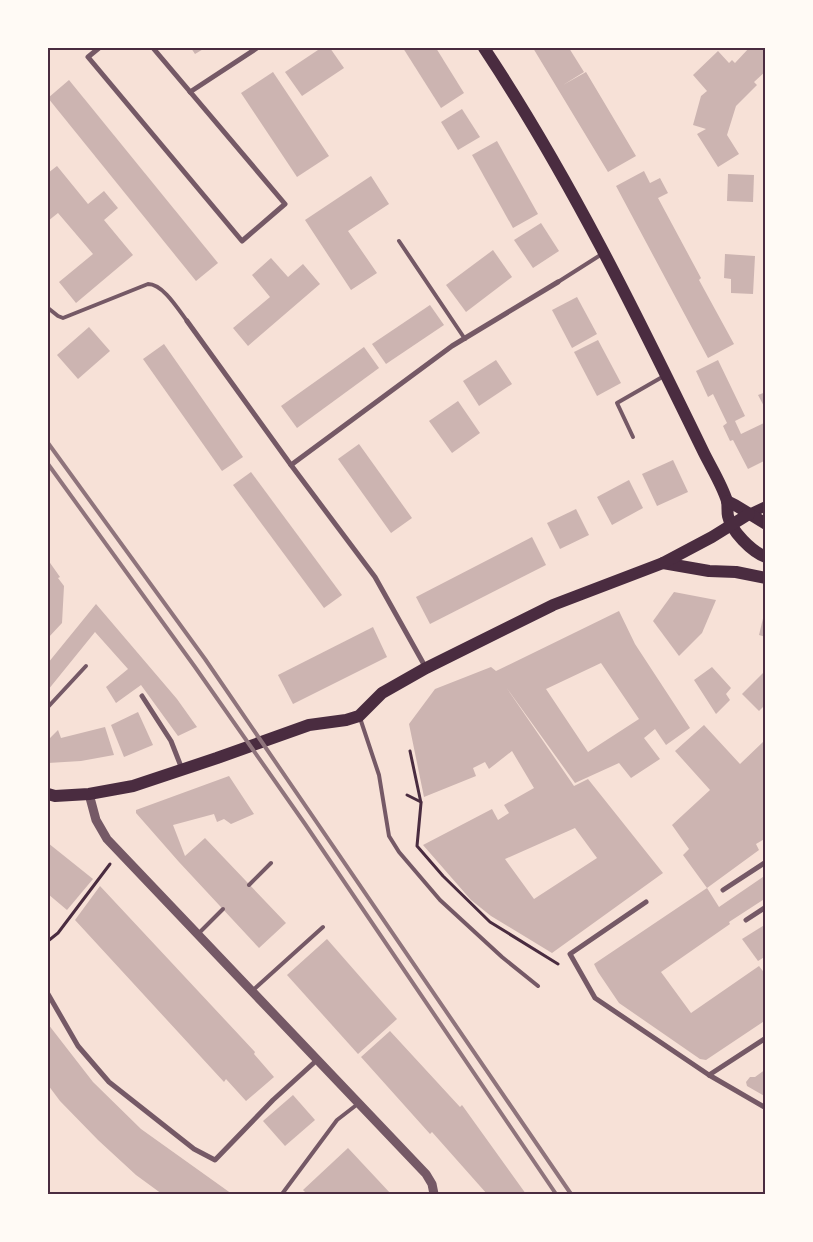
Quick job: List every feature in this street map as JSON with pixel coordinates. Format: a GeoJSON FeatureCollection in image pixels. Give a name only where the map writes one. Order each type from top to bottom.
{"type":"FeatureCollection","features":[{"type":"Feature","properties":{"kind":"main road"},"geometry":{"type":"LineString","coordinates":[[484,48],[553,159],[603,253],[666,375],[727,502],[728,518],[731,525],[750,548],[766,557]]}},
{"type":"Feature","properties":{"kind":"main road"},"geometry":{"type":"LineString","coordinates":[[727,502],[766,524]]}},
{"type":"Feature","properties":{"kind":"main road"},"geometry":{"type":"LineString","coordinates":[[48,794],[55,796],[88,794],[133,786],[308,725],[346,720],[359,716],[382,693],[426,668],[553,605],[662,563],[766,506]]}},
{"type":"Feature","properties":{"kind":"main road"},"geometry":{"type":"LineString","coordinates":[[662,563],[709,571],[736,572],[766,578]]}},
{"type":"Feature","properties":{"kind":"street"},"geometry":{"type":"LineString","coordinates":[[99,48],[88,57],[242,240],[285,204],[153,48]]}},
{"type":"Feature","properties":{"kind":"street"},"geometry":{"type":"LineString","coordinates":[[190,92],[257,48]]}},
{"type":"Feature","properties":{"kind":"street"},"geometry":{"type":"LineString","coordinates":[[291,465],[465,339],[558,282]]}},
{"type":"Feature","properties":{"kind":"street"},"geometry":{"type":"LineString","coordinates":[[187,321],[375,577],[426,668]]}},
{"type":"Feature","properties":{"kind":"street"},"geometry":{"type":"LineString","coordinates":[[142,696],[171,740],[182,770]]}},
{"type":"Feature","properties":{"kind":"street"},"geometry":{"type":"LineString","coordinates":[[88,794],[96,820],[107,839],[426,1174],[432,1184],[434,1194]]}},
{"type":"Feature","properties":{"kind":"street"},"geometry":{"type":"LineString","coordinates":[[723,890],[766,862]]}},
{"type":"Feature","properties":{"kind":"street"},"geometry":{"type":"LineString","coordinates":[[646,902],[570,954],[596,998],[709,1075],[766,1108]]}},
{"type":"Feature","properties":{"kind":"street"},"geometry":{"type":"LineString","coordinates":[[746,920],[766,907]]}},
{"type":"Feature","properties":{"kind":"street"},"geometry":{"type":"LineString","coordinates":[[48,994],[78,1046],[109,1082],[194,1149],[215,1160],[273,1100],[317,1060]]}},
{"type":"Feature","properties":{"kind":"street"},"geometry":{"type":"LineString","coordinates":[[709,1075],[766,1038]]}},
{"type":"Feature","properties":{"kind":"lane"},"geometry":{"type":"LineString","coordinates":[[399,241],[465,339]]}},
{"type":"Feature","properties":{"kind":"lane"},"geometry":{"type":"LineString","coordinates":[[558,282],[603,253]]}},
{"type":"Feature","properties":{"kind":"lane"},"geometry":{"type":"LineString","coordinates":[[48,308],[64,318],[148,284],[155,284],[187,321]]}},
{"type":"Feature","properties":{"kind":"lane"},"geometry":{"type":"LineString","coordinates":[[633,437],[616,403],[666,375]]}},
{"type":"Feature","properties":{"kind":"lane"},"geometry":{"type":"LineString","coordinates":[[48,708],[86,666]]}},
{"type":"Feature","properties":{"kind":"lane"},"geometry":{"type":"LineString","coordinates":[[359,716],[379,775],[390,836],[399,852],[440,900],[502,957],[538,986]]}},
{"type":"Feature","properties":{"kind":"lane"},"geometry":{"type":"LineString","coordinates":[[249,885],[272,863]]}},
{"type":"Feature","properties":{"kind":"lane"},"geometry":{"type":"LineString","coordinates":[[198,934],[223,909]]}},
{"type":"Feature","properties":{"kind":"lane"},"geometry":{"type":"LineString","coordinates":[[252,991],[323,927]]}},
{"type":"Feature","properties":{"kind":"lane"},"geometry":{"type":"LineString","coordinates":[[282,1194],[337,1120],[359,1103]]}},
{"type":"Feature","properties":{"kind":"path"},"geometry":{"type":"LineString","coordinates":[[410,751],[421,803],[417,846],[442,876],[490,922],[547,958],[584,978]]}},
{"type":"Feature","properties":{"kind":"path"},"geometry":{"type":"LineString","coordinates":[[408,795],[421,803]]}},
{"type":"Feature","properties":{"kind":"path"},"geometry":{"type":"LineString","coordinates":[[48,941],[58,933],[107,869]]}},
{"type":"Feature","properties":{"kind":"building"},"geometry":{"type":"Polygon","coordinates":[[[191,48],[205,48],[195,54],[191,48]]]}},
{"type":"Feature","properties":{"kind":"building"},"geometry":{"type":"Polygon","coordinates":[[[321,48],[330,48],[344,68],[302,96],[285,72],[321,48]]]}},
{"type":"Feature","properties":{"kind":"building"},"geometry":{"type":"Polygon","coordinates":[[[403,48],[436,48],[464,93],[441,108],[403,48]]]}},
{"type":"Feature","properties":{"kind":"building"},"geometry":{"type":"Polygon","coordinates":[[[533,48],[569,48],[584,72],[563,85],[586,72],[636,156],[608,172],[533,48]]]}},
{"type":"Feature","properties":{"kind":"building"},"geometry":{"type":"Polygon","coordinates":[[[749,48],[766,48],[766,71],[754,82],[757,85],[736,106],[727,135],[739,154],[718,167],[697,134],[706,129],[693,125],[701,96],[707,91],[693,75],[718,51],[729,63],[732,60],[735,63],[749,48]]]}},
{"type":"Feature","properties":{"kind":"building"},"geometry":{"type":"Polygon","coordinates":[[[273,72],[329,156],[297,177],[241,93],[273,72]]]}},
{"type":"Feature","properties":{"kind":"building"},"geometry":{"type":"Polygon","coordinates":[[[69,80],[218,263],[196,281],[48,98],[69,80]]]}},
{"type":"Feature","properties":{"kind":"building"},"geometry":{"type":"Polygon","coordinates":[[[462,109],[480,137],[458,150],[441,122],[462,109]]]}},
{"type":"Feature","properties":{"kind":"building"},"geometry":{"type":"Polygon","coordinates":[[[497,141],[538,214],[513,228],[472,155],[497,141]]]}},
{"type":"Feature","properties":{"kind":"building"},"geometry":{"type":"Polygon","coordinates":[[[57,166],[88,204],[104,191],[118,208],[104,220],[133,255],[76,303],[59,282],[93,254],[58,213],[48,221],[48,173],[57,166]]]}},
{"type":"Feature","properties":{"kind":"building"},"geometry":{"type":"Polygon","coordinates":[[[644,171],[650,183],[660,178],[668,193],[658,198],[734,344],[708,358],[616,186],[644,171]]]}},
{"type":"Feature","properties":{"kind":"building"},"geometry":{"type":"Polygon","coordinates":[[[728,174],[754,175],[753,202],[727,201],[728,174]]]}},
{"type":"Feature","properties":{"kind":"building"},"geometry":{"type":"Polygon","coordinates":[[[371,176],[389,204],[348,231],[377,273],[351,290],[305,220],[371,176]]]}},
{"type":"Feature","properties":{"kind":"building"},"geometry":{"type":"Polygon","coordinates":[[[541,223],[559,251],[533,268],[514,240],[541,223]]]}},
{"type":"Feature","properties":{"kind":"building"},"geometry":{"type":"Polygon","coordinates":[[[493,250],[512,277],[466,312],[446,285],[493,250]]]}},
{"type":"Feature","properties":{"kind":"building"},"geometry":{"type":"Polygon","coordinates":[[[725,254],[755,256],[753,294],[731,293],[731,279],[724,278],[725,254]]]}},
{"type":"Feature","properties":{"kind":"building"},"geometry":{"type":"Polygon","coordinates":[[[271,258],[288,277],[303,264],[320,284],[248,346],[233,328],[270,297],[252,275],[271,258]]]}},
{"type":"Feature","properties":{"kind":"building"},"geometry":{"type":"Polygon","coordinates":[[[577,297],[597,334],[572,348],[552,310],[577,297]]]}},
{"type":"Feature","properties":{"kind":"building"},"geometry":{"type":"Polygon","coordinates":[[[430,305],[444,325],[386,364],[372,344],[430,305]]]}},
{"type":"Feature","properties":{"kind":"building"},"geometry":{"type":"Polygon","coordinates":[[[89,327],[110,351],[78,379],[57,355],[89,327]]]}},
{"type":"Feature","properties":{"kind":"building"},"geometry":{"type":"Polygon","coordinates":[[[598,340],[621,383],[597,396],[574,352],[598,340]]]}},
{"type":"Feature","properties":{"kind":"building"},"geometry":{"type":"Polygon","coordinates":[[[164,344],[243,457],[222,471],[143,359],[164,344]]]}},
{"type":"Feature","properties":{"kind":"building"},"geometry":{"type":"Polygon","coordinates":[[[364,347],[379,368],[297,428],[281,406],[364,347]]]}},
{"type":"Feature","properties":{"kind":"building"},"geometry":{"type":"Polygon","coordinates":[[[496,360],[512,384],[479,406],[463,381],[496,360]]]}},
{"type":"Feature","properties":{"kind":"building"},"geometry":{"type":"Polygon","coordinates":[[[718,360],[745,416],[735,421],[741,434],[766,422],[766,460],[748,469],[733,440],[730,441],[723,426],[727,423],[713,394],[708,397],[696,371],[718,360]]]}},
{"type":"Feature","properties":{"kind":"building"},"geometry":{"type":"Polygon","coordinates":[[[766,392],[766,410],[758,395],[766,392]]]}},
{"type":"Feature","properties":{"kind":"building"},"geometry":{"type":"Polygon","coordinates":[[[458,401],[480,433],[452,453],[429,421],[458,401]]]}},
{"type":"Feature","properties":{"kind":"building"},"geometry":{"type":"Polygon","coordinates":[[[359,444],[412,518],[391,533],[338,459],[359,444]]]}},
{"type":"Feature","properties":{"kind":"building"},"geometry":{"type":"Polygon","coordinates":[[[673,460],[688,492],[657,506],[642,474],[673,460]]]}},
{"type":"Feature","properties":{"kind":"building"},"geometry":{"type":"Polygon","coordinates":[[[251,472],[342,595],[324,608],[233,485],[251,472]]]}},
{"type":"Feature","properties":{"kind":"building"},"geometry":{"type":"Polygon","coordinates":[[[629,480],[643,508],[612,525],[597,497],[629,480]]]}},
{"type":"Feature","properties":{"kind":"building"},"geometry":{"type":"Polygon","coordinates":[[[576,509],[589,535],[560,549],[547,523],[576,509]]]}},
{"type":"Feature","properties":{"kind":"building"},"geometry":{"type":"Polygon","coordinates":[[[532,537],[546,565],[430,624],[416,597],[532,537]]]}},
{"type":"Feature","properties":{"kind":"building"},"geometry":{"type":"Polygon","coordinates":[[[48,560],[64,586],[62,623],[48,638],[48,560]]]}},
{"type":"Feature","properties":{"kind":"building"},"geometry":{"type":"Polygon","coordinates":[[[674,592],[716,600],[702,633],[679,656],[653,621],[674,592]]]}},
{"type":"Feature","properties":{"kind":"building"},"geometry":{"type":"Polygon","coordinates":[[[96,604],[177,699],[197,727],[178,736],[141,685],[116,703],[106,687],[128,669],[95,632],[48,690],[48,663],[96,604]]]}},
{"type":"Feature","properties":{"kind":"building"},"geometry":{"type":"Polygon","coordinates":[[[619,611],[635,644],[690,728],[666,745],[655,729],[644,738],[660,759],[631,778],[619,763],[575,783],[506,687],[574,786],[588,779],[663,873],[552,953],[491,916],[471,900],[423,845],[492,809],[498,820],[509,813],[504,805],[534,788],[512,751],[489,769],[485,762],[473,768],[476,776],[424,797],[409,724],[435,689],[491,667],[496,671],[619,611]],[[601,663],[546,689],[588,752],[639,719],[601,663]],[[575,828],[505,859],[534,899],[597,858],[575,828]]]}},
{"type":"Feature","properties":{"kind":"building"},"geometry":{"type":"Polygon","coordinates":[[[766,611],[766,637],[759,635],[766,611]]]}},
{"type":"Feature","properties":{"kind":"building"},"geometry":{"type":"Polygon","coordinates":[[[373,627],[387,657],[293,704],[278,675],[373,627]]]}},
{"type":"Feature","properties":{"kind":"building"},"geometry":{"type":"Polygon","coordinates":[[[712,667],[731,688],[726,694],[730,700],[716,714],[694,680],[712,667]]]}},
{"type":"Feature","properties":{"kind":"building"},"geometry":{"type":"Polygon","coordinates":[[[766,670],[766,704],[759,711],[742,694],[766,670]]]}},
{"type":"Feature","properties":{"kind":"building"},"geometry":{"type":"Polygon","coordinates":[[[138,712],[153,745],[124,757],[111,725],[138,712]]]}},
{"type":"Feature","properties":{"kind":"building"},"geometry":{"type":"Polygon","coordinates":[[[704,725],[740,764],[766,739],[766,838],[756,844],[759,850],[707,888],[683,855],[689,849],[672,825],[710,790],[675,751],[704,725]]]}},
{"type":"Feature","properties":{"kind":"building"},"geometry":{"type":"Polygon","coordinates":[[[105,727],[114,755],[81,761],[48,763],[48,740],[58,730],[61,738],[105,727]]]}},
{"type":"Feature","properties":{"kind":"building"},"geometry":{"type":"Polygon","coordinates":[[[229,776],[254,814],[231,824],[224,819],[217,822],[214,814],[173,825],[185,856],[205,838],[286,923],[259,948],[136,813],[136,810],[229,776]]]}},
{"type":"Feature","properties":{"kind":"building"},"geometry":{"type":"Polygon","coordinates":[[[48,843],[93,879],[67,910],[48,894],[48,843]]]}},
{"type":"Feature","properties":{"kind":"building"},"geometry":{"type":"Polygon","coordinates":[[[766,875],[766,898],[729,922],[730,924],[661,972],[691,1013],[759,966],[766,975],[766,1020],[706,1060],[700,1059],[619,1003],[594,964],[707,888],[719,907],[766,875]]]}},
{"type":"Feature","properties":{"kind":"building"},"geometry":{"type":"Polygon","coordinates":[[[100,886],[255,1052],[254,1054],[274,1077],[246,1101],[226,1079],[224,1082],[75,920],[100,886]]]}},
{"type":"Feature","properties":{"kind":"building"},"geometry":{"type":"Polygon","coordinates":[[[766,924],[766,956],[758,961],[742,939],[766,924]]]}},
{"type":"Feature","properties":{"kind":"building"},"geometry":{"type":"Polygon","coordinates":[[[327,939],[397,1019],[358,1054],[287,975],[327,939]]]}},
{"type":"Feature","properties":{"kind":"building"},"geometry":{"type":"Polygon","coordinates":[[[48,1024],[93,1082],[141,1129],[232,1194],[162,1194],[136,1175],[98,1140],[60,1101],[48,1085],[48,1024]]]}},
{"type":"Feature","properties":{"kind":"building"},"geometry":{"type":"Polygon","coordinates":[[[390,1031],[460,1107],[462,1105],[526,1194],[487,1194],[361,1057],[390,1031]]]}},
{"type":"Feature","properties":{"kind":"building"},"geometry":{"type":"Polygon","coordinates":[[[766,1069],[766,1097],[747,1086],[746,1082],[750,1077],[755,1077],[766,1069]]]}},
{"type":"Feature","properties":{"kind":"building"},"geometry":{"type":"Polygon","coordinates":[[[293,1095],[315,1120],[285,1146],[263,1121],[293,1095]]]}},
{"type":"Feature","properties":{"kind":"building"},"geometry":{"type":"Polygon","coordinates":[[[348,1148],[391,1194],[307,1194],[303,1190],[348,1148]]]}},
{"type":"Feature","properties":{"kind":"railway"},"geometry":{"type":"LineString","coordinates":[[48,443],[205,659],[571,1194]]}},
{"type":"Feature","properties":{"kind":"railway"},"geometry":{"type":"LineString","coordinates":[[48,464],[195,667],[305,824],[556,1194]]}}]}
